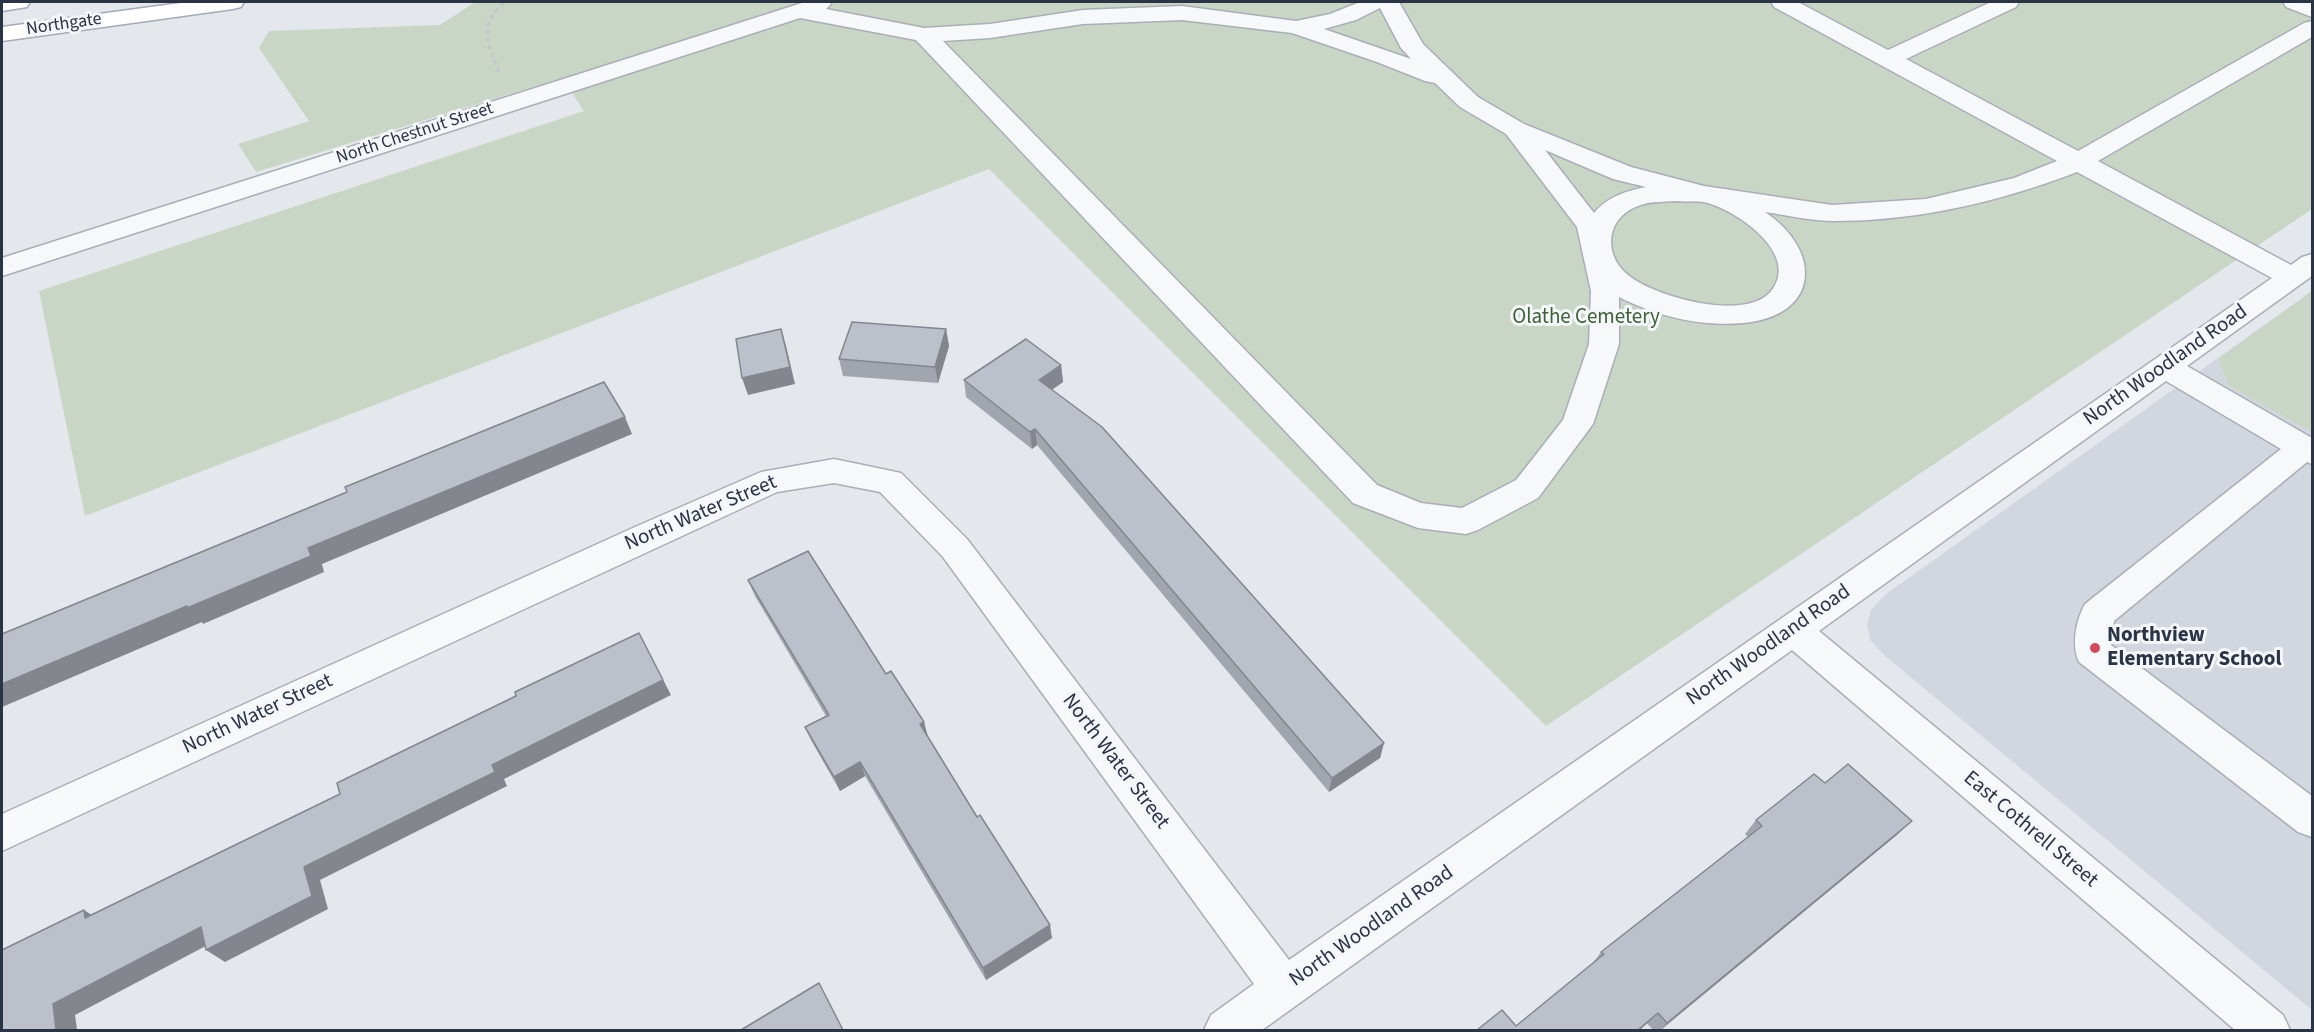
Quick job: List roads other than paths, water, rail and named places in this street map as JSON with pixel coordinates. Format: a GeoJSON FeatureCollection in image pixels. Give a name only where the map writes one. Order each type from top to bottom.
{"type":"FeatureCollection","features":[{"type":"Feature","properties":{"kind":"main road","name":"Northgate"},"geometry":{"type":"LineString","coordinates":[[2,4],[19,2]]}},
{"type":"Feature","properties":{"kind":"main road","name":"Northgate"},"geometry":{"type":"LineString","coordinates":[[2,34],[233,2]]}},
{"type":"Feature","properties":{"kind":"street","name":"North Chestnut Street"},"geometry":{"type":"LineString","coordinates":[[2,267],[829,2]]}},
{"type":"Feature","properties":{"kind":"street"},"geometry":{"type":"LineString","coordinates":[[1162,2],[1182,13]]}},
{"type":"Feature","properties":{"kind":"street"},"geometry":{"type":"LineString","coordinates":[[1295,27],[1333,21],[1365,9],[1375,2]]}},
{"type":"Feature","properties":{"kind":"street"},"geometry":{"type":"LineString","coordinates":[[1388,2],[1413,48],[1469,102],[1515,129],[1622,173],[1707,195],[1832,213],[1926,207],[2022,184],[2078,162],[2313,28]]}},
{"type":"Feature","properties":{"kind":"street"},"geometry":{"type":"LineString","coordinates":[[1782,2],[2078,162],[2302,270]]}},
{"type":"Feature","properties":{"kind":"street"},"geometry":{"type":"LineString","coordinates":[[1888,59],[2008,2]]}},
{"type":"Feature","properties":{"kind":"street"},"geometry":{"type":"LineString","coordinates":[[2294,2],[2313,10]]}},
{"type":"Feature","properties":{"kind":"street"},"geometry":{"type":"LineString","coordinates":[[799,11],[924,35],[990,31],[1083,17],[1182,13],[1295,27],[1385,57],[1449,83]]}},
{"type":"Feature","properties":{"kind":"street"},"geometry":{"type":"LineString","coordinates":[[924,35],[1365,494],[1418,515],[1466,521],[1527,489],[1577,424],[1604,344],[1605,291],[1590,226],[1515,129]]}},
{"type":"Feature","properties":{"kind":"street"},"geometry":{"type":"LineString","coordinates":[[1648,195],[1707,195],[1738,207],[1764,224],[1783,243],[1793,264],[1791,284],[1778,301],[1760,310],[1727,315],[1693,312],[1659,303],[1628,290],[1607,271],[1596,250],[1596,231],[1605,214],[1624,202],[1648,195]]}},
{"type":"Feature","properties":{"kind":"street","name":"North Woodland Road"},"geometry":{"type":"LineString","coordinates":[[1226,1030],[2302,270]]}},
{"type":"Feature","properties":{"kind":"street"},"geometry":{"type":"LineString","coordinates":[[2165,367],[2309,450],[2097,614],[2092,651],[2313,819]]}},
{"type":"Feature","properties":{"kind":"street","name":"North Water Street"},"geometry":{"type":"LineString","coordinates":[[2,833],[761,485],[772,481],[834,471],[890,482],[956,548],[1284,989]]}},
{"type":"Feature","properties":{"kind":"street","name":"East Cothrell Street"},"geometry":{"type":"LineString","coordinates":[[1792,630],[2268,1030]]}},
{"type":"Feature","properties":{"kind":"place","name":"Northview Elementary School"},"geometry":{"type":"Point","coordinates":[2095,648]}},
{"type":"Feature","properties":{"kind":"park label","name":"Olathe Cemetery"},"geometry":{"type":"Point","coordinates":[1586,318]}}]}
